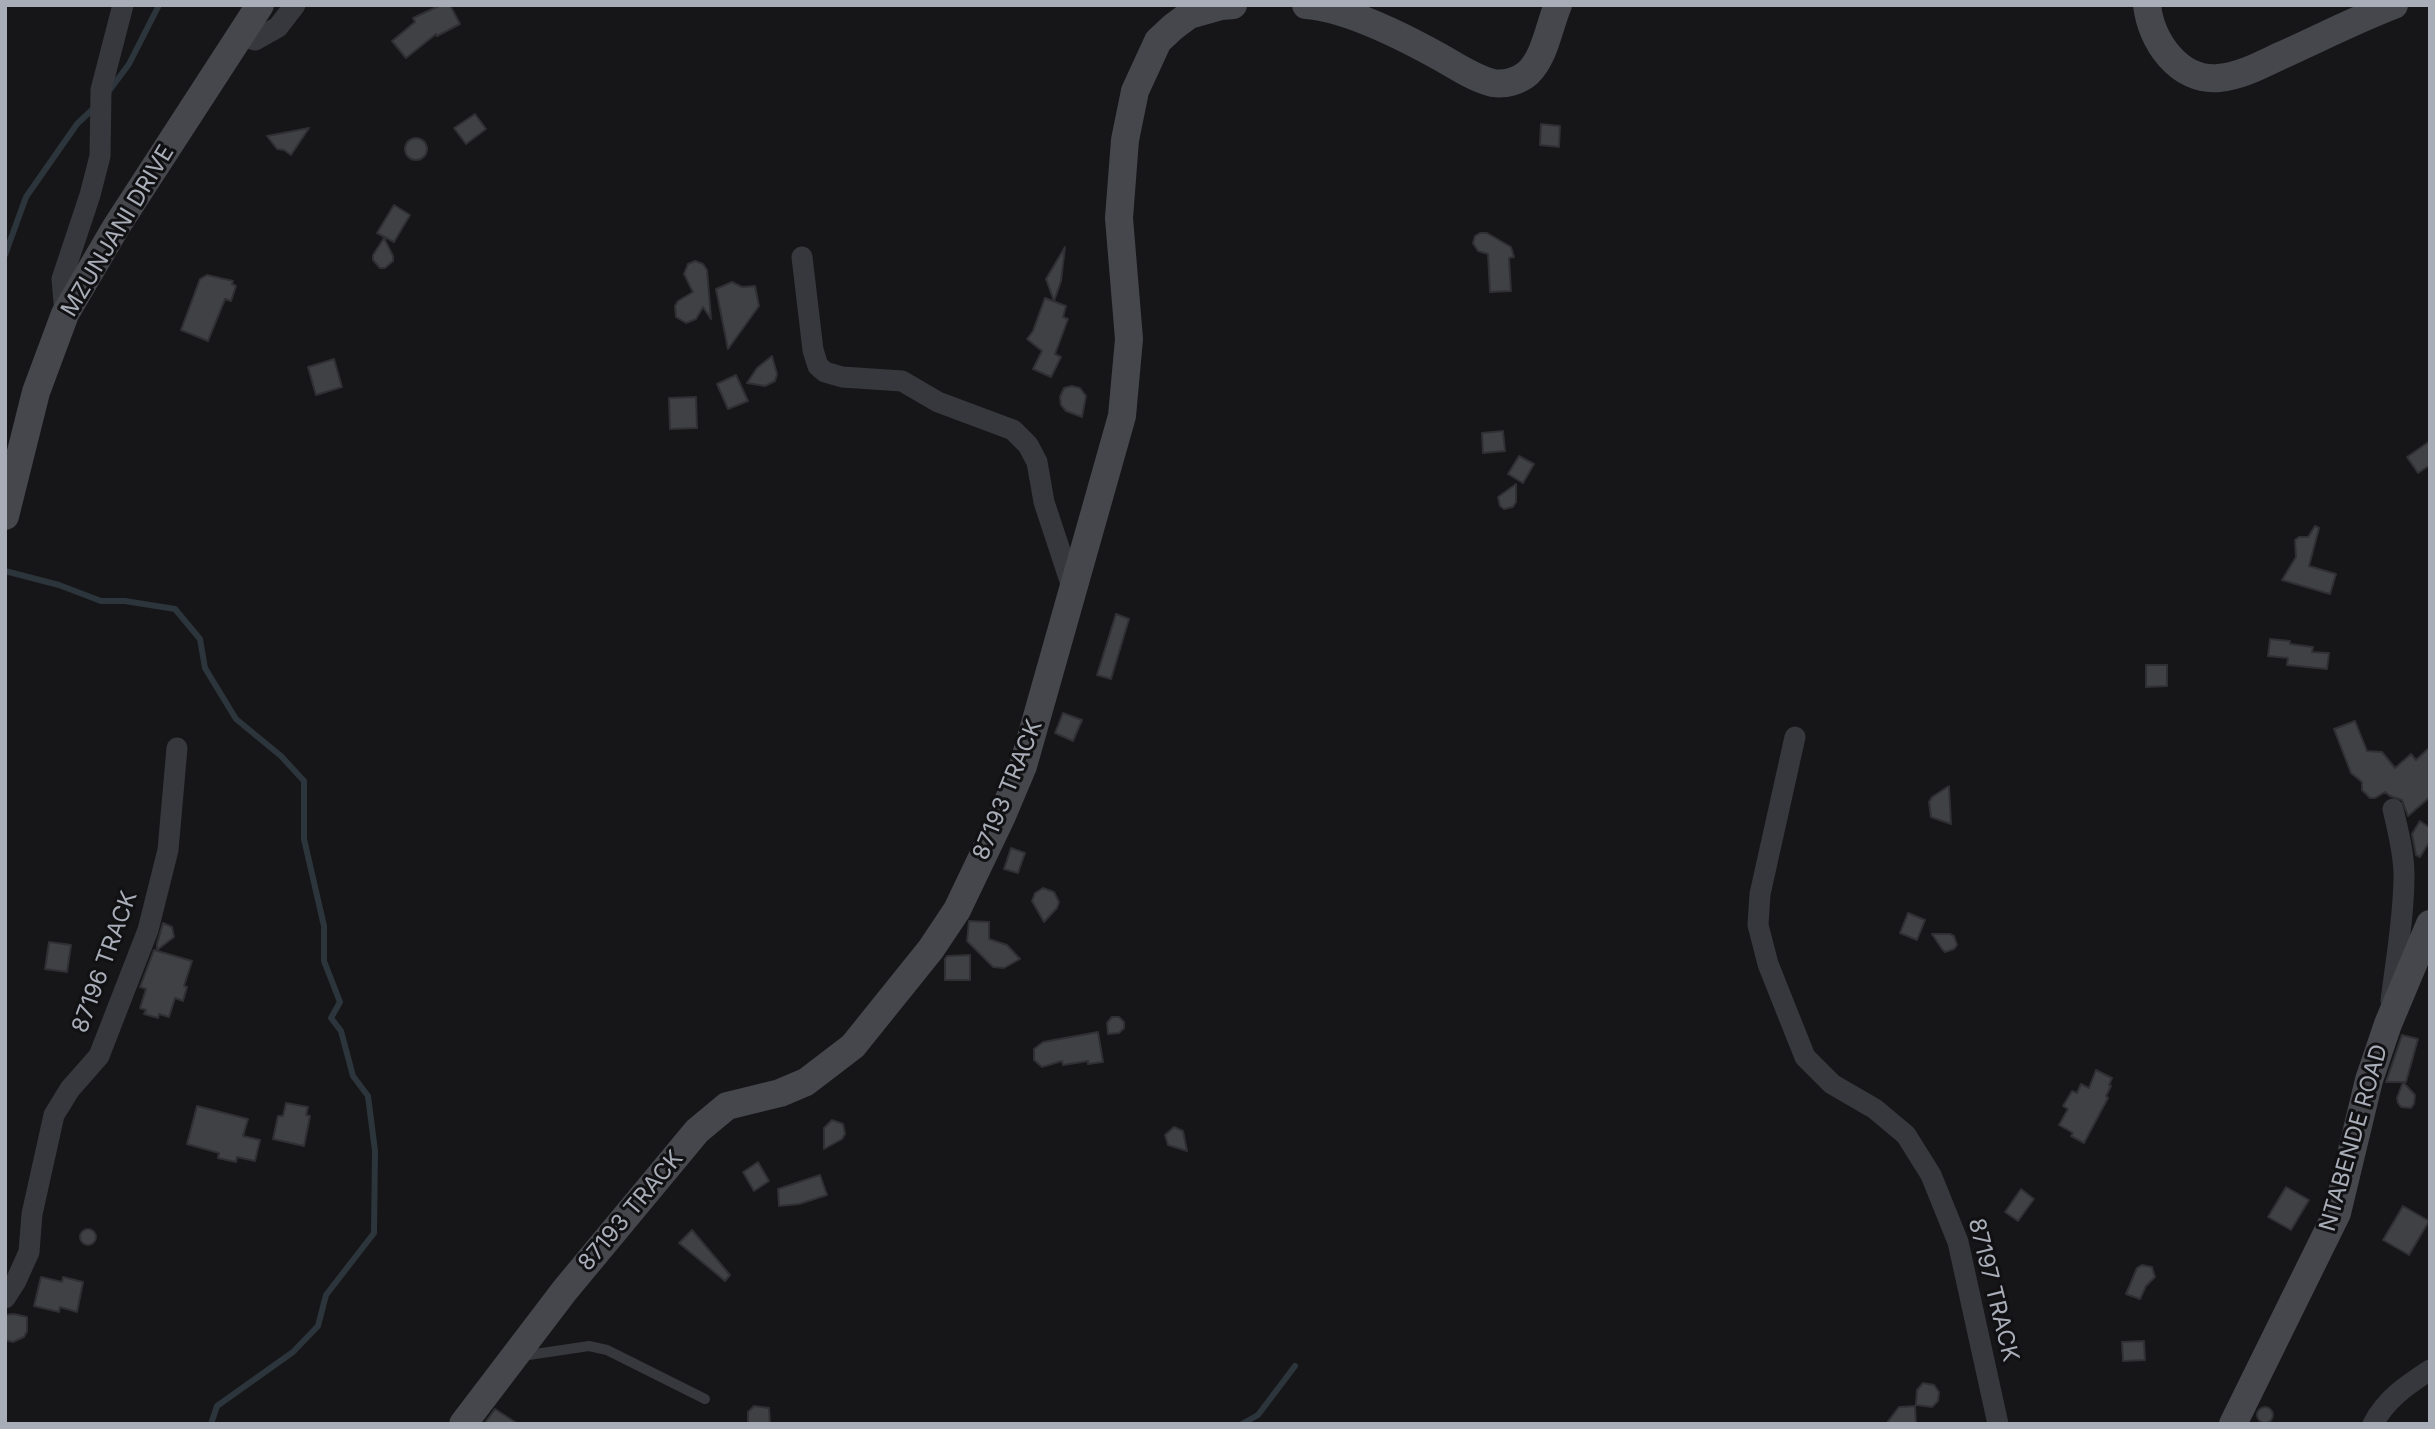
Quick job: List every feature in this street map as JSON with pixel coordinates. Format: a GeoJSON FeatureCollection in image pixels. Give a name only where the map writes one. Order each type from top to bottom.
{"type":"FeatureCollection","features":[{"type":"Feature","properties":{"kind":"street"},"geometry":{"type":"LineString","coordinates":[[65,314],[62,279],[100,156],[102,90],[123,5]]}},
{"type":"Feature","properties":{"kind":"street","name":"MZUNJANI DRIVE"},"geometry":{"type":"LineString","coordinates":[[5,516],[36,392],[65,314],[116,227],[260,5]]}},
{"type":"Feature","properties":{"kind":"street"},"geometry":{"type":"LineString","coordinates":[[240,35],[255,40],[278,27],[295,5]]}},
{"type":"Feature","properties":{"kind":"street","name":"87193 TRACK"},"geometry":{"type":"LineString","coordinates":[[463,1424],[615,1228],[697,1132],[727,1106],[791,1090],[853,1046],[931,949],[957,909],[1002,818],[1023,766],[1122,416],[1129,339],[1119,218],[1125,140],[1135,91],[1158,41],[1173,27],[1189,15],[1233,5]]}},
{"type":"Feature","properties":{"kind":"street"},"geometry":{"type":"LineString","coordinates":[[1306,5],[1362,20],[1494,83],[1511,82],[1530,71],[1540,54],[1558,5]]}},
{"type":"Feature","properties":{"kind":"street"},"geometry":{"type":"LineString","coordinates":[[2147,5],[2149,20],[2162,48],[2176,64],[2198,75],[2221,78],[2243,73],[2394,5]]}},
{"type":"Feature","properties":{"kind":"street"},"geometry":{"type":"LineString","coordinates":[[802,257],[813,350],[818,366],[825,372],[842,377],[902,381],[938,402],[1013,430],[1028,445],[1037,461],[1044,502],[1073,590]]}},
{"type":"Feature","properties":{"kind":"street","name":"87197 TRACK"},"geometry":{"type":"LineString","coordinates":[[1795,737],[1760,894],[1758,925],[1768,964],[1805,1057],[1832,1084],[1875,1108],[1906,1135],[1931,1175],[1958,1242],[1998,1424]]}},
{"type":"Feature","properties":{"kind":"street","name":"87196 TRACK"},"geometry":{"type":"LineString","coordinates":[[5,1298],[29,1252],[32,1214],[54,1115],[70,1089],[99,1056],[148,930],[168,849],[177,748]]}},
{"type":"Feature","properties":{"kind":"street"},"geometry":{"type":"LineString","coordinates":[[2388,1024],[2400,932],[2404,873],[2393,809]]}},
{"type":"Feature","properties":{"kind":"street","name":"NTABENDE ROAD"},"geometry":{"type":"LineString","coordinates":[[2233,1424],[2337,1213],[2369,1080],[2388,1024],[2430,924]]}},
{"type":"Feature","properties":{"kind":"street"},"geometry":{"type":"LineString","coordinates":[[2373,1424],[2381,1409],[2395,1395],[2430,1370]]}},
{"type":"Feature","properties":{"kind":"lane"},"geometry":{"type":"LineString","coordinates":[[512,1358],[589,1346],[607,1350],[705,1399]]}},
{"type":"Feature","properties":{"kind":"building"},"geometry":{"type":"Polygon","coordinates":[[[441,5],[450,5],[460,24],[437,36],[436,34],[406,58],[392,41],[415,22],[413,18],[441,5]]]}},
{"type":"Feature","properties":{"kind":"building"},"geometry":{"type":"Polygon","coordinates":[[[475,114],[486,129],[466,144],[454,128],[475,114]]]}},
{"type":"Feature","properties":{"kind":"building"},"geometry":{"type":"Polygon","coordinates":[[[1541,124],[1560,126],[1559,147],[1540,145],[1541,124]]]}},
{"type":"Feature","properties":{"kind":"building"},"geometry":{"type":"Polygon","coordinates":[[[309,128],[291,155],[277,149],[267,136],[309,128]]]}},
{"type":"Feature","properties":{"kind":"building"},"geometry":{"type":"Polygon","coordinates":[[[416,138],[424,141],[427,149],[424,157],[416,160],[408,157],[405,149],[408,141],[416,138]]]}},
{"type":"Feature","properties":{"kind":"building"},"geometry":{"type":"Polygon","coordinates":[[[394,205],[410,215],[394,242],[377,233],[394,205]]]}},
{"type":"Feature","properties":{"kind":"building"},"geometry":{"type":"Polygon","coordinates":[[[1487,233],[1511,247],[1514,257],[1509,258],[1511,291],[1490,292],[1488,254],[1478,251],[1473,243],[1475,236],[1487,233]]]}},
{"type":"Feature","properties":{"kind":"building"},"geometry":{"type":"Polygon","coordinates":[[[384,238],[393,261],[385,268],[380,268],[373,260],[373,255],[384,238]]]}},
{"type":"Feature","properties":{"kind":"building"},"geometry":{"type":"Polygon","coordinates":[[[1065,247],[1061,281],[1054,301],[1046,279],[1065,247]]]}},
{"type":"Feature","properties":{"kind":"building"},"geometry":{"type":"Polygon","coordinates":[[[695,261],[703,264],[707,270],[711,319],[703,307],[696,319],[686,323],[676,317],[675,306],[678,301],[693,292],[684,274],[688,264],[695,261]]]}},
{"type":"Feature","properties":{"kind":"building"},"geometry":{"type":"Polygon","coordinates":[[[207,275],[233,281],[232,284],[236,286],[231,301],[225,299],[208,341],[181,330],[200,279],[207,275]]]}},
{"type":"Feature","properties":{"kind":"building"},"geometry":{"type":"Polygon","coordinates":[[[732,282],[742,287],[755,286],[759,306],[728,349],[716,289],[732,282]]]}},
{"type":"Feature","properties":{"kind":"building"},"geometry":{"type":"Polygon","coordinates":[[[1045,298],[1066,306],[1063,317],[1068,319],[1055,354],[1061,357],[1051,377],[1033,369],[1042,351],[1027,339],[1033,331],[1045,298]]]}},
{"type":"Feature","properties":{"kind":"building"},"geometry":{"type":"Polygon","coordinates":[[[772,356],[777,374],[775,381],[765,386],[747,383],[757,368],[772,356]]]}},
{"type":"Feature","properties":{"kind":"building"},"geometry":{"type":"Polygon","coordinates":[[[334,359],[342,387],[316,395],[308,367],[334,359]]]}},
{"type":"Feature","properties":{"kind":"building"},"geometry":{"type":"Polygon","coordinates":[[[736,375],[748,401],[728,409],[717,384],[736,375]]]}},
{"type":"Feature","properties":{"kind":"building"},"geometry":{"type":"Polygon","coordinates":[[[1064,388],[1080,388],[1086,396],[1082,417],[1066,411],[1061,405],[1060,397],[1064,388]]]}},
{"type":"Feature","properties":{"kind":"building"},"geometry":{"type":"Polygon","coordinates":[[[696,397],[697,428],[670,429],[669,398],[696,397]]]}},
{"type":"Feature","properties":{"kind":"building"},"geometry":{"type":"Polygon","coordinates":[[[1503,431],[1505,451],[1483,453],[1482,433],[1503,431]]]}},
{"type":"Feature","properties":{"kind":"building"},"geometry":{"type":"Polygon","coordinates":[[[2430,441],[2430,465],[2418,473],[2407,457],[2430,441]]]}},
{"type":"Feature","properties":{"kind":"building"},"geometry":{"type":"Polygon","coordinates":[[[1519,456],[1534,464],[1523,483],[1508,474],[1519,456]]]}},
{"type":"Feature","properties":{"kind":"building"},"geometry":{"type":"Polygon","coordinates":[[[1516,484],[1516,502],[1513,507],[1504,509],[1500,506],[1498,497],[1516,484]]]}},
{"type":"Feature","properties":{"kind":"building"},"geometry":{"type":"Polygon","coordinates":[[[2315,526],[2319,528],[2309,566],[2336,574],[2330,594],[2282,580],[2296,557],[2295,540],[2308,537],[2315,526]]]}},
{"type":"Feature","properties":{"kind":"building"},"geometry":{"type":"Polygon","coordinates":[[[1116,614],[1129,619],[1111,679],[1097,675],[1116,614]]]}},
{"type":"Feature","properties":{"kind":"building"},"geometry":{"type":"Polygon","coordinates":[[[2270,639],[2313,647],[2312,652],[2329,653],[2327,669],[2287,665],[2288,658],[2268,656],[2270,639]]]}},
{"type":"Feature","properties":{"kind":"building"},"geometry":{"type":"Polygon","coordinates":[[[2146,665],[2167,665],[2167,686],[2146,687],[2146,665]]]}},
{"type":"Feature","properties":{"kind":"building"},"geometry":{"type":"Polygon","coordinates":[[[1063,713],[1082,720],[1073,741],[1055,733],[1063,713]]]}},
{"type":"Feature","properties":{"kind":"building"},"geometry":{"type":"Polygon","coordinates":[[[2355,721],[2367,751],[2382,752],[2395,768],[2411,754],[2416,760],[2430,747],[2430,797],[2408,816],[2402,800],[2385,792],[2370,798],[2362,790],[2362,782],[2351,773],[2334,729],[2355,721]]]}},
{"type":"Feature","properties":{"kind":"building"},"geometry":{"type":"Polygon","coordinates":[[[1949,786],[1951,824],[1931,817],[1929,802],[1949,786]]]}},
{"type":"Feature","properties":{"kind":"building"},"geometry":{"type":"Polygon","coordinates":[[[2420,821],[2430,828],[2430,841],[2420,857],[2416,855],[2412,834],[2420,821]]]}},
{"type":"Feature","properties":{"kind":"building"},"geometry":{"type":"Polygon","coordinates":[[[1011,848],[1025,853],[1018,873],[1004,869],[1011,848]]]}},
{"type":"Feature","properties":{"kind":"building"},"geometry":{"type":"Polygon","coordinates":[[[1043,888],[1054,892],[1059,902],[1044,922],[1032,901],[1035,893],[1043,888]]]}},
{"type":"Feature","properties":{"kind":"building"},"geometry":{"type":"Polygon","coordinates":[[[1908,913],[1925,920],[1917,940],[1900,933],[1908,913]]]}},
{"type":"Feature","properties":{"kind":"building"},"geometry":{"type":"Polygon","coordinates":[[[969,921],[989,922],[989,939],[1007,945],[1020,959],[1004,968],[993,967],[967,941],[969,921]]]}},
{"type":"Feature","properties":{"kind":"building"},"geometry":{"type":"Polygon","coordinates":[[[163,923],[172,927],[174,937],[157,950],[157,944],[163,923]]]}},
{"type":"Feature","properties":{"kind":"building"},"geometry":{"type":"Polygon","coordinates":[[[1932,934],[1950,934],[1954,936],[1957,945],[1945,952],[1932,934]]]}},
{"type":"Feature","properties":{"kind":"building"},"geometry":{"type":"Polygon","coordinates":[[[49,942],[71,945],[67,972],[45,969],[49,942]]]}},
{"type":"Feature","properties":{"kind":"building"},"geometry":{"type":"Polygon","coordinates":[[[154,950],[192,961],[184,986],[187,987],[183,1001],[175,998],[169,1017],[159,1014],[158,1018],[144,1014],[146,1010],[140,1008],[146,989],[140,987],[154,950]]]}},
{"type":"Feature","properties":{"kind":"building"},"geometry":{"type":"Polygon","coordinates":[[[970,955],[970,980],[945,980],[947,956],[970,955]]]}},
{"type":"Feature","properties":{"kind":"building"},"geometry":{"type":"Polygon","coordinates":[[[1112,1017],[1119,1017],[1124,1022],[1124,1028],[1119,1033],[1108,1034],[1107,1023],[1112,1017]]]}},
{"type":"Feature","properties":{"kind":"building"},"geometry":{"type":"Polygon","coordinates":[[[1098,1032],[1103,1062],[1088,1064],[1088,1061],[1063,1065],[1062,1061],[1042,1067],[1034,1060],[1034,1049],[1043,1042],[1098,1032]]]}},
{"type":"Feature","properties":{"kind":"building"},"geometry":{"type":"Polygon","coordinates":[[[2402,1035],[2418,1039],[2406,1082],[2386,1082],[2402,1035]]]}},
{"type":"Feature","properties":{"kind":"building"},"geometry":{"type":"Polygon","coordinates":[[[2096,1070],[2112,1078],[2109,1085],[2111,1086],[2106,1096],[2108,1098],[2084,1143],[2059,1125],[2068,1109],[2063,1106],[2072,1091],[2077,1093],[2081,1084],[2089,1088],[2096,1070]]]}},
{"type":"Feature","properties":{"kind":"building"},"geometry":{"type":"Polygon","coordinates":[[[2403,1082],[2415,1095],[2411,1108],[2401,1107],[2398,1103],[2397,1098],[2403,1082]]]}},
{"type":"Feature","properties":{"kind":"building"},"geometry":{"type":"Polygon","coordinates":[[[286,1103],[308,1107],[306,1115],[310,1116],[304,1146],[273,1139],[278,1116],[283,1116],[286,1103]]]}},
{"type":"Feature","properties":{"kind":"building"},"geometry":{"type":"Polygon","coordinates":[[[197,1106],[248,1119],[243,1136],[260,1140],[255,1161],[237,1157],[236,1162],[218,1158],[219,1153],[187,1144],[197,1106]]]}},
{"type":"Feature","properties":{"kind":"building"},"geometry":{"type":"Polygon","coordinates":[[[832,1120],[843,1124],[845,1134],[842,1139],[824,1149],[824,1128],[832,1120]]]}},
{"type":"Feature","properties":{"kind":"building"},"geometry":{"type":"Polygon","coordinates":[[[1174,1127],[1183,1131],[1187,1151],[1168,1145],[1165,1135],[1174,1127]]]}},
{"type":"Feature","properties":{"kind":"building"},"geometry":{"type":"Polygon","coordinates":[[[758,1162],[769,1181],[754,1191],[743,1172],[758,1162]]]}},
{"type":"Feature","properties":{"kind":"building"},"geometry":{"type":"Polygon","coordinates":[[[820,1175],[827,1195],[799,1204],[779,1206],[778,1189],[820,1175]]]}},
{"type":"Feature","properties":{"kind":"building"},"geometry":{"type":"Polygon","coordinates":[[[2286,1187],[2309,1200],[2291,1230],[2268,1217],[2286,1187]]]}},
{"type":"Feature","properties":{"kind":"building"},"geometry":{"type":"Polygon","coordinates":[[[2021,1189],[2034,1199],[2018,1221],[2005,1212],[2021,1189]]]}},
{"type":"Feature","properties":{"kind":"building"},"geometry":{"type":"Polygon","coordinates":[[[2403,1206],[2429,1221],[2409,1255],[2383,1240],[2403,1206]]]}},
{"type":"Feature","properties":{"kind":"building"},"geometry":{"type":"Polygon","coordinates":[[[85,1229],[91,1229],[96,1237],[94,1243],[85,1245],[80,1240],[80,1234],[85,1229]]]}},
{"type":"Feature","properties":{"kind":"building"},"geometry":{"type":"Polygon","coordinates":[[[692,1230],[730,1275],[725,1281],[679,1243],[692,1230]]]}},
{"type":"Feature","properties":{"kind":"building"},"geometry":{"type":"Polygon","coordinates":[[[2142,1265],[2152,1267],[2155,1277],[2146,1286],[2140,1299],[2126,1294],[2137,1268],[2142,1265]]]}},
{"type":"Feature","properties":{"kind":"building"},"geometry":{"type":"Polygon","coordinates":[[[41,1277],[62,1282],[63,1277],[83,1282],[77,1312],[60,1307],[59,1312],[34,1306],[41,1277]]]}},
{"type":"Feature","properties":{"kind":"building"},"geometry":{"type":"Polygon","coordinates":[[[5,1315],[27,1317],[27,1331],[24,1337],[13,1342],[5,1340],[5,1315]]]}},
{"type":"Feature","properties":{"kind":"building"},"geometry":{"type":"Polygon","coordinates":[[[2144,1341],[2145,1360],[2123,1361],[2122,1342],[2144,1341]]]}},
{"type":"Feature","properties":{"kind":"building"},"geometry":{"type":"Polygon","coordinates":[[[1923,1383],[1934,1385],[1939,1392],[1938,1401],[1932,1407],[1916,1405],[1917,1390],[1923,1383]]]}},
{"type":"Feature","properties":{"kind":"building"},"geometry":{"type":"Polygon","coordinates":[[[754,1406],[769,1408],[770,1424],[748,1424],[748,1412],[754,1406]]]}},
{"type":"Feature","properties":{"kind":"building"},"geometry":{"type":"Polygon","coordinates":[[[1915,1406],[1916,1424],[1886,1424],[1899,1407],[1915,1406]]]}},
{"type":"Feature","properties":{"kind":"building"},"geometry":{"type":"Polygon","coordinates":[[[2262,1407],[2268,1407],[2273,1415],[2271,1421],[2262,1423],[2257,1418],[2257,1412],[2262,1407]]]}},
{"type":"Feature","properties":{"kind":"building"},"geometry":{"type":"Polygon","coordinates":[[[495,1409],[518,1424],[484,1424],[495,1409]]]}},
{"type":"Feature","properties":{"kind":"waterway"},"geometry":{"type":"LineString","coordinates":[[109,91],[129,64],[159,5]]}},
{"type":"Feature","properties":{"kind":"waterway"},"geometry":{"type":"LineString","coordinates":[[5,255],[26,197],[77,124],[95,107]]}},
{"type":"Feature","properties":{"kind":"waterway"},"geometry":{"type":"LineString","coordinates":[[5,571],[59,585],[101,601],[125,601],[175,609],[200,639],[205,668],[236,719],[281,756],[304,781],[304,839],[324,926],[324,961],[340,1002],[331,1018],[341,1031],[353,1076],[368,1096],[375,1151],[374,1233],[326,1295],[318,1326],[293,1352],[217,1406],[211,1424]]}},
{"type":"Feature","properties":{"kind":"waterway"},"geometry":{"type":"LineString","coordinates":[[1242,1424],[1258,1415],[1295,1366]]}}]}
